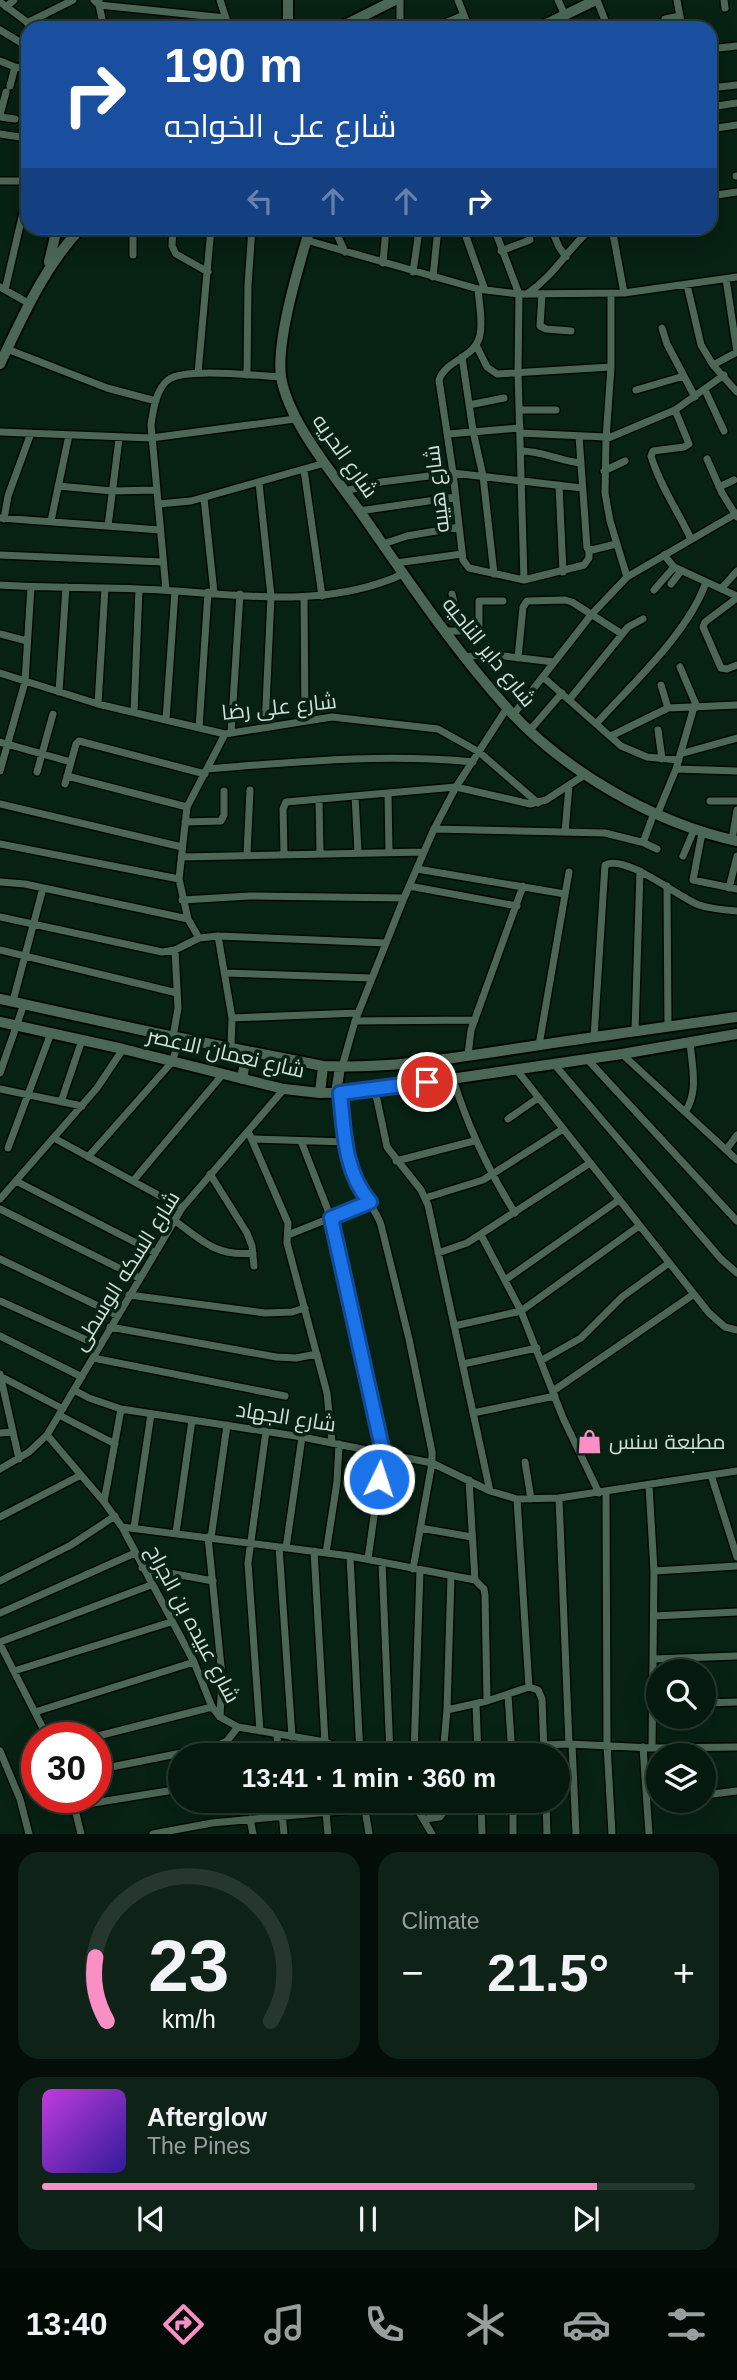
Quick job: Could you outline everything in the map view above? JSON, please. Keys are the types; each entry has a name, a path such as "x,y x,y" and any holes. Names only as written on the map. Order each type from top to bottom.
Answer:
{"main road":[{"path":"288,0 288,21"},
{"path":"353,21 395,0"},
{"path":"553,21 596,0"},
{"path":"48,269 55,235"},
{"path":"0,364 48,269 75,235"},
{"name":"شارع الحريه","path":"308,235 283,332 281,377 295,419 403,574"},
{"name":"شارع داير الناحيه","path":"403,574 465,657 510,711 530,730 586,774 656,814 698,832 734,840"},
{"name":"شارع نعمان الاعصر","path":"0,999 155,1033 323,1066 341,1067 396,1066 737,1017"},
{"path":"721,1019 723,1037"},
{"name":"شارع نعمان الاعصر","path":"0,1022 284,1089 320,1093 375,1090 453,1079 737,1034"},
{"path":"149,1056 155,1033"},
{"path":"242,1079 247,1051"},
{"path":"449,1059 453,1079"},
{"path":"320,1093 323,1066"},
{"path":"338,1093 341,1067"}],"street":[{"path":"3,4 14,0"},
{"path":"31,21 73,0"},
{"path":"220,0 227,21"},
{"path":"400,0 400,21"},
{"path":"458,0 466,21"},
{"path":"558,0 565,15"},
{"path":"596,0 605,21"},
{"path":"677,0 681,21"},
{"path":"100,21 97,2 226,18"},
{"path":"3,4 24,21"},
{"path":"450,21 464,15"},
{"path":"665,19 680,16"},
{"path":"0,30 21,43"},
{"path":"717,48 737,46"},
{"path":"0,61 21,68"},
{"path":"15,67 0,116 15,119"},
{"path":"717,87 737,85"},
{"path":"717,106 737,103"},
{"path":"717,128 737,125"},
{"path":"0,134 20,137"},
{"path":"0,181 21,181"},
{"path":"717,195 737,192"},
{"path":"21,218 3,288 30,304"},
{"path":"133,235 133,255"},
{"path":"173,235 172,246 176,254 208,272"},
{"path":"198,373 211,235"},
{"path":"247,375 252,235"},
{"path":"337,235 345,252"},
{"path":"383,263 385,235"},
{"path":"413,272 419,235"},
{"path":"433,277 437,235"},
{"path":"465,235 482,289 481,325 476,345 491,371 497,374 611,368"},
{"path":"496,235 501,251 523,294 518,373 524,580"},
{"path":"501,251 530,240 529,235"},
{"path":"554,235 566,257"},
{"path":"523,294 548,278 583,235"},
{"path":"613,235 624,293"},
{"path":"306,240 433,277 482,289 523,294 624,293 737,277"},
{"path":"713,365 737,352 733,298 726,279"},
{"path":"687,285 701,345 713,365 737,392"},
{"path":"611,293 611,368 604,471 610,521 627,577"},
{"path":"542,294 540,326 571,331"},
{"path":"662,328 667,344 695,397"},
{"name":"شارع هيبه","path":"476,345 442,371 439,380 465,565 524,580 584,565 589,558 589,550"},
{"path":"7,349 107,388 156,401"},
{"path":"462,357 482,476 494,574"},
{"path":"166,720 170,590 163,562 151,438 156,401 163,385 171,377 198,373 281,377"},
{"path":"448,433 520,430 606,438 675,410 724,375"},
{"path":"636,390 684,376"},
{"path":"705,390 724,431"},
{"path":"469,405 504,398"},
{"path":"519,410 556,410"},
{"path":"675,410 689,444 653,451 651,456 660,483 673,501 691,539"},
{"path":"0,432 119,439 151,438 295,419"},
{"path":"31,433 2,519 160,530"},
{"path":"51,521 69,435"},
{"path":"579,436 586,545 589,550 616,544"},
{"path":"108,526 119,439"},
{"path":"521,451 535,451 558,460 581,463"},
{"path":"341,1067 357,1017 409,886 434,829 456,787 479,752 591,615 627,577 737,514 719,487 707,459"},
{"path":"604,471 625,461"},
{"path":"158,504 204,498 326,463"},
{"path":"304,470 322,596"},
{"path":"345,491 393,480 453,473 582,488"},
{"path":"719,487 734,480"},
{"path":"259,483 271,596 265,727"},
{"path":"559,485 564,572"},
{"path":"58,486 112,491 156,490"},
{"path":"359,511 456,497"},
{"path":"199,728 211,593 204,498"},
{"path":"383,544 407,536 459,527"},
{"path":"396,563 462,554"},
{"path":"0,555 163,562"},
{"path":"664,555 678,569 737,597 703,626 721,668 737,665"},
{"path":"671,584 678,569"},
{"path":"654,590 678,569"},
{"path":"721,589 737,571"},
{"path":"0,585 304,597 364,589 403,574"},
{"path":"596,724 686,622 700,600 706,582"},
{"path":"0,772 4,743 25,682 31,587"},
{"path":"59,692 66,587"},
{"path":"97,704 105,588"},
{"path":"134,712 139,589"},
{"path":"200,938 188,919 182,900 179,880 182,847 187,807 228,733 240,594"},
{"path":"453,594 461,631"},
{"path":"304,597 305,720"},
{"path":"446,631 476,631 481,600 503,601"},
{"path":"518,658 523,607 527,601 565,600 622,634"},
{"path":"569,700 628,627 643,619"},
{"path":"0,635 27,641"},
{"path":"465,657 488,654 554,662"},
{"path":"642,842 676,769 696,707 680,667"},
{"name":"شارع على رضا","path":"0,673 97,704 228,733 332,717 438,729 479,752 538,803"},
{"path":"543,677 596,724 634,753 663,759 680,757 737,738"},
{"path":"662,685 668,708"},
{"path":"530,730 562,693"},
{"path":"611,736 668,708 737,705"},
{"path":"37,772 53,714"},
{"path":"658,730 663,759"},
{"path":"187,807 66,780 76,744 79,741 206,771 364,757 473,762"},
{"path":"4,743 71,762"},
{"path":"676,769 737,771"},
{"path":"284,853 286,803 456,787 523,803 538,803 586,774"},
{"path":"565,832 569,786"},
{"path":"247,854 250,790"},
{"path":"186,821 221,821 224,815 224,791"},
{"path":"388,793 389,852"},
{"path":"355,796 358,852"},
{"path":"319,800 320,852"},
{"path":"710,801 737,801"},
{"path":"0,804 182,847"},
{"path":"734,840 737,810"},
{"path":"434,829 605,833 642,842 657,849"},
{"path":"683,856 698,832"},
{"path":"698,832 693,880 733,889 737,856"},
{"path":"0,844 179,880"},
{"path":"181,857 320,852 425,852"},
{"path":"594,1037 605,865 611,862 640,871 698,905 737,911"},
{"path":"417,869 565,894"},
{"path":"635,1031 640,871"},
{"path":"539,1045 569,872"},
{"path":"0,882 25,884 188,919"},
{"path":"409,886 517,906"},
{"path":"468,1055 475,1020 523,886"},
{"path":"667,886 668,1027"},
{"path":"0,1073 17,1026 26,958 43,888"},
{"path":"182,900 250,896 404,898"},
{"path":"0,917 155,951 175,950 200,938 218,936 386,943"},
{"path":"218,936 232,1018 230,1047"},
{"path":"0,950 177,993"},
{"path":"88,1157 172,1062 177,1037 175,950"},
{"path":"225,973 372,978"},
{"path":"232,1018 475,1020"},
{"path":"8,1149 51,1033"},
{"path":"61,1102 82,1040"},
{"path":"685,1112 693,1096 694,1086 690,1042"},
{"path":"0,1199 82,1106 123,1049"},
{"path":"622,1054 737,1160"},
{"path":"587,1059 737,1221"},
{"path":"554,1064 712,1249 737,1273"},
{"path":"516,1069 716,1321 737,1330"},
{"path":"133,1181 223,1074"},
{"path":"453,1079 474,1141 515,1213"},
{"path":"0,1088 82,1106"},
{"name":"شارع السكه الوسطى","path":"0,1469 19,1459 47,1435 181,1208 284,1089"},
{"path":"375,1090 387,1147 425,1198 490,1491"},
{"path":"338,1093 354,1178 381,1225 430,1441 432,1463 420,1528 416,1569 414,1743"},
{"path":"508,1119 538,1098"},
{"path":"425,1198 492,1176 563,1129"},
{"path":"248,1131 288,1223 288,1247 327,1393 335,1443 337,1482 326,1553"},
{"path":"726,1150 737,1135"},
{"path":"54,1139 181,1208"},
{"path":"253,1139 346,1142"},
{"path":"301,1140 331,1218 383,1452 368,1559"},
{"path":"396,1161 474,1141"},
{"path":"438,1253 453,1249 481,1235 590,1164"},
{"path":"210,1174 247,1233 254,1266"},
{"path":"16,1181 155,1252"},
{"path":"505,1280 619,1200"},
{"path":"288,1235 370,1202"},
{"path":"0,1209 139,1278"},
{"path":"174,1220 218,1251 231,1254 253,1253"},
{"path":"454,1326 521,1311 639,1226"},
{"path":"481,1235 521,1311 574,1442 603,1492 607,1745 612,1834"},
{"path":"0,1259 117,1315"},
{"path":"542,1360 581,1338 622,1297 669,1263"},
{"path":"473,1413 554,1393 694,1294"},
{"path":"130,1295 265,1313 292,1312 305,1308"},
{"path":"0,1301 100,1346"},
{"path":"110,1327 276,1357 296,1358 317,1354"},
{"path":"0,1336 82,1377"},
{"path":"463,1364 537,1348"},
{"path":"93,1358 285,1396"},
{"path":"0,1375 3,1401 19,1459"},
{"path":"0,1375 115,1444"},
{"name":"شارع الجهاد","path":"74,1390 121,1409 302,1437 432,1463 490,1491 517,1499 559,1498 737,1471"},
{"path":"104,1502 121,1409"},
{"path":"134,1528 151,1413"},
{"path":"176,1533 192,1420"},
{"path":"220,1717 222,1676 210,1538 227,1425"},
{"path":"260,1731 248,1583 249,1543 266,1431"},
{"path":"0,1433 13,1432"},
{"name":"شارع عبيده بن الجراح","path":"47,1435 122,1527 194,1662 212,1707 220,1717 238,1727 325,1742"},
{"path":"292,1737 282,1547 302,1437"},
{"path":"525,1462 531,1499"},
{"path":"0,1517 81,1475"},
{"path":"711,1475 737,1556"},
{"path":"470,1480 475,1580"},
{"path":"649,1485 654,1571 653,1658 737,1656"},
{"path":"559,1498 576,1834"},
{"path":"517,1499 529,1687"},
{"path":"0,1581 71,1545 115,1516"},
{"path":"122,1527 350,1556 475,1580 484,1589 485,1595 487,1702"},
{"path":"420,1528 472,1538"},
{"path":"314,1551 325,1742"},
{"path":"0,1613 135,1553"},
{"path":"350,1556 358,1743"},
{"path":"382,1562 390,1743"},
{"path":"654,1571 737,1566"},
{"path":"142,1567 212,1581"},
{"path":"444,1743 451,1576"},
{"path":"40,1722 0,1643 151,1585"},
{"path":"654,1616 737,1612"},
{"path":"14,1671 172,1622"},
{"path":"35,1712 194,1662"},
{"path":"447,1710 487,1702 529,1687 538,1690 542,1699 544,1743"},
{"path":"508,1695 511,1743"},
{"path":"716,1703 737,1702"},
{"path":"476,1704 478,1743"},
{"path":"112,1732 212,1707"},
{"path":"112,1767 218,1746 227,1741 238,1727"},
{"path":"277,1734 277,1743"},
{"path":"571,1744 646,1747"},
{"path":"643,1747 646,1779"},
{"path":"716,1747 737,1747"},
{"path":"0,1751 20,1799 29,1834"},
{"path":"112,1800 168,1791"},
{"path":"716,1794 737,1791"},
{"path":"76,1813 81,1834"},
{"path":"282,1813 284,1834"},
{"path":"153,1834 212,1823 316,1813"},
{"path":"326,1813 328,1834"},
{"path":"366,1813 369,1834"},
{"path":"421,1813 432,1834"},
{"path":"425,1819 443,1813"},
{"path":"481,1813 482,1834"},
{"path":"513,1813 513,1834"},
{"path":"546,1813 547,1834"},
{"path":"648,1813 649,1834"},
{"path":"250,1819 253,1834"},
{"path":"212,1823 214,1834"}],"place":[{"name":"مطبعة سنس","path":"589,1442"}],"route":[{"path":"379,1479 383,1452 331,1218 370,1202 361,1191 350,1165 340,1093 427,1082"}]}
